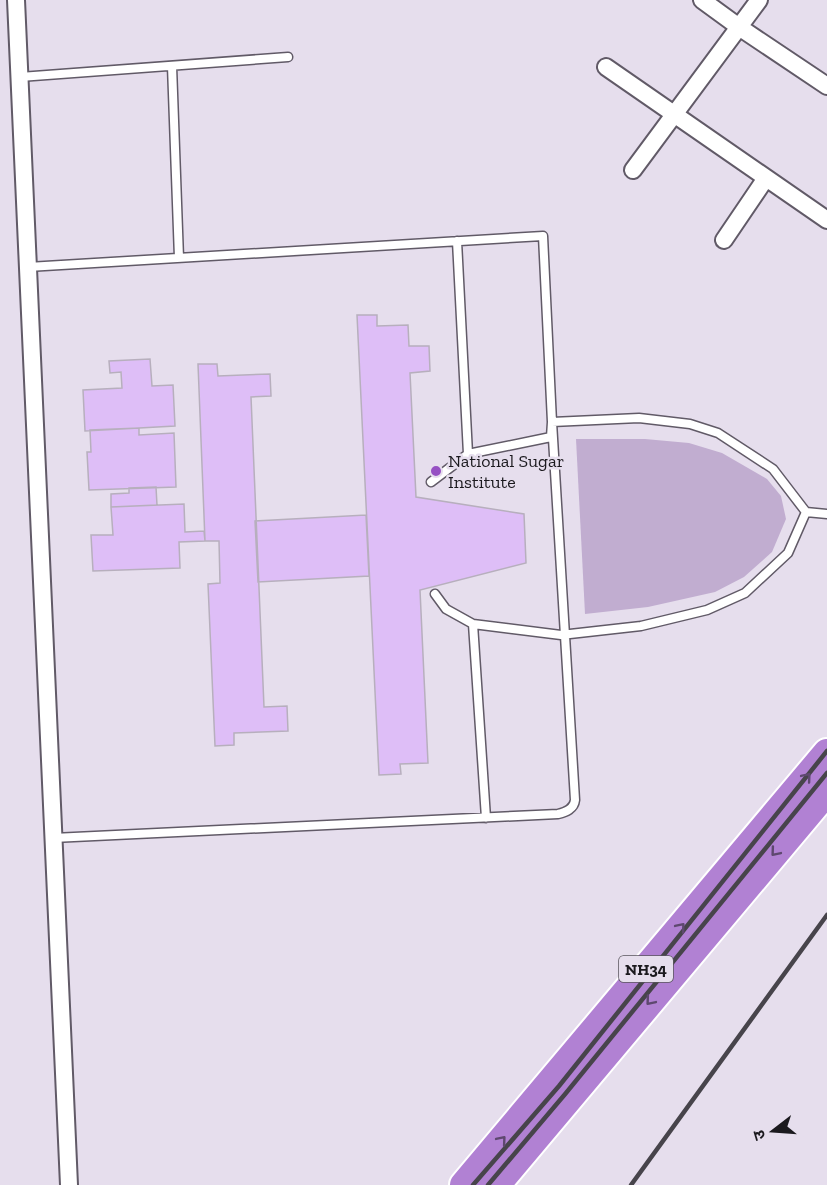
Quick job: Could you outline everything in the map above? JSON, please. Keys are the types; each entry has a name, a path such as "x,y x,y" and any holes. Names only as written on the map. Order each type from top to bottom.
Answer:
{"highway":[{"name":"NH34","path":"464,1185 827,753"},
{"name":"NH34","path":"496,1185 827,791"}],"street":[{"path":"16,0 69,1185"},
{"path":"702,0 827,86"},
{"path":"633,170 759,0"},
{"path":"606,67 827,220"},
{"path":"724,240 766,178"}],"lane":[{"path":"20,77 288,57"},
{"path":"172,66 179,258"},
{"path":"28,267 543,236 575,800 573,806 566,812 558,814 53,838"},
{"path":"457,241 468,454"},
{"path":"552,422 639,418 690,424 718,433 772,469 806,512 827,514"},
{"path":"431,482 468,454 551,437 552,422"},
{"path":"435,594 446,609 473,624 564,635 641,626 707,610 745,593 788,553 806,512"},
{"path":"473,624 486,818"}],"shaded area":[{"path":"576,439 645,439 689,443 722,453 767,479 781,496 786,519 772,552 744,577 715,592 648,607 585,614"}],"building":[{"path":"357,315 377,315 377,326 408,325 409,346 429,346 430,371 410,373 416,497 524,514 526,563 420,590 428,763 400,764 401,774 379,775"},
{"path":"150,359 152,386 173,385 175,426 85,431 83,390 122,388 121,372 110,373 109,361"},
{"path":"198,364 217,364 218,376 270,374 271,396 251,397 264,707 287,706 288,731 234,733 234,745 215,746 208,584 220,583 219,541 205,541"},
{"path":"139,428 139,435 174,433 176,487 89,490 87,452 91,452 90,430"},
{"path":"156,487 157,505 111,507 111,494 129,493 129,488"},
{"path":"184,504 185,532 204,531 205,541 179,542 180,568 93,571 91,535 113,535 111,507"},
{"path":"366,515 369,576 258,582 255,521"}],"railway":[{"path":"473,1185 559,1086 827,751"},
{"path":"488,1185 827,773"},
{"path":"631,1185 827,915"}],"place":[{"name":"National Sugar Institute","path":"436,471"}]}
